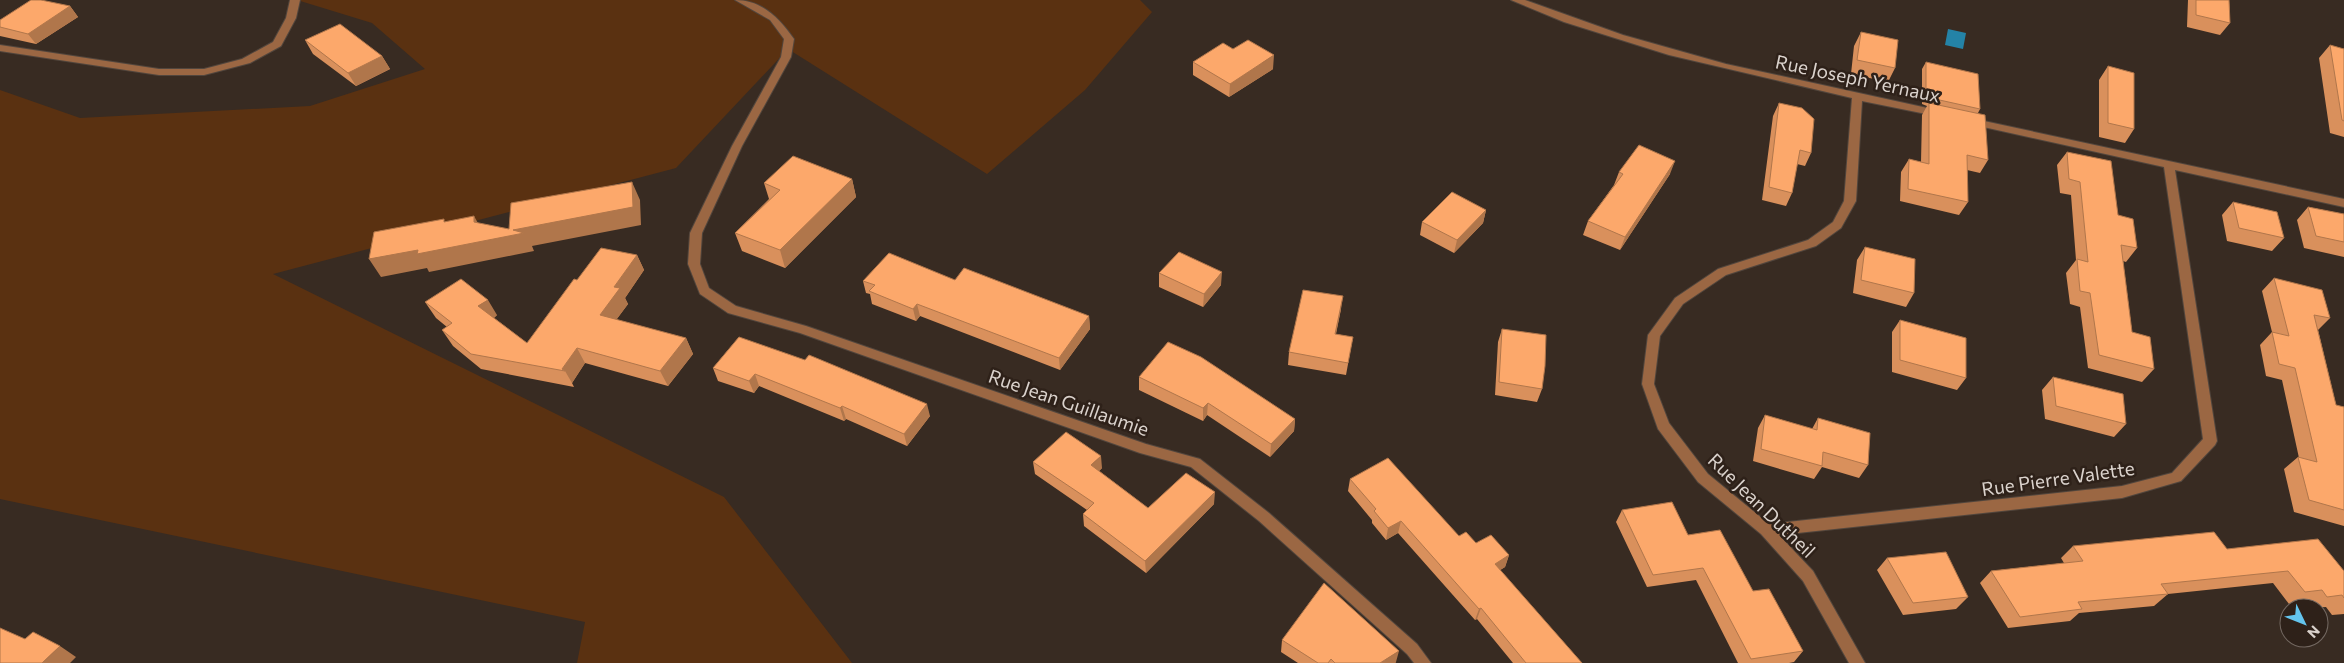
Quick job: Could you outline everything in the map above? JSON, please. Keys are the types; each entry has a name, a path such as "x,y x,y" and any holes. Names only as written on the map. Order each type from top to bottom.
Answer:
{"street":[{"path":"0,48 159,72 204,72 246,61 277,44 291,18 295,0"},
{"name":"Rue Jean Guillaumie","path":"740,0 773,18 790,39 786,57 736,146 696,233 694,264 704,291 732,310 802,329 1145,448 1195,463 1264,517 1412,649 1423,663"},
{"name":"Rue Joseph Yernaux","path":"1516,0 1568,22 1682,58 2344,203"},
{"name":"Rue Jean Dutheil","path":"1857,96 1850,201 1838,225 1812,243 1722,272 1679,302 1654,335 1648,384 1663,425 1703,478 1766,530 1808,576 1857,663"},
{"name":"Rue Pierre Valette","path":"1766,530 2122,492 2176,477 2210,441 2169,164"}],"shaded area":[{"path":"297,0 1140,0 1152,12 1085,90 987,174 788,49 676,168 273,274 724,497 852,663 577,663 585,622 0,499 0,90 80,118 310,106 425,69 372,23"}],"water":[{"path":"1948,29 1966,33 1963,49 1945,45"}],"building":[{"path":"31,0 41,0 70,6 28,34 0,27 0,20"},
{"path":"2196,0 2229,0 2230,23 2196,15"},
{"path":"340,24 382,56 348,73 305,40"},
{"path":"1861,32 1898,40 1895,68 1857,60"},
{"path":"1248,40 1274,55 1230,84 1193,62 1223,43 1233,49"},
{"path":"2330,45 2344,49 2344,121 2342,120"},
{"path":"1926,62 1978,74 1980,109 1926,97"},
{"path":"2108,66 2134,73 2134,129 2108,123"},
{"path":"1779,103 1802,108 1814,119 1811,153 1800,150 1792,193 1769,187"},
{"path":"1929,103 1985,115 1988,160 1967,155 1968,202 1908,189 1909,159 1929,164"},
{"path":"1639,145 1675,161 1625,237 1588,221 1623,174 1619,172"},
{"path":"2067,152 2111,161 2118,215 2133,219 2137,248 2121,245 2132,332 2150,337 2154,369 2099,355 2090,293 2080,291 2077,259 2088,262 2080,182 2069,179"},
{"path":"793,156 852,179 780,250 735,233 780,190 764,183"},
{"path":"632,182 633,207 513,230 524,233 417,254 418,250 369,259 374,232 444,219 444,222 474,216 474,222 509,229 511,203"},
{"path":"1452,192 1486,210 1457,240 1422,222"},
{"path":"2233,202 2277,212 2284,238 2239,228"},
{"path":"2308,207 2344,214 2344,242 2316,236"},
{"path":"1865,247 1915,259 1914,293 1861,280"},
{"path":"601,248 637,255 614,287 620,288 600,315 686,338 660,371 577,348 562,369 565,371 471,354 442,330 452,323 425,302 461,279 488,300 478,306 527,343 574,279 577,280"},
{"path":"1179,252 1222,272 1204,294 1159,273"},
{"path":"889,253 955,280 964,268 1089,316 1059,358 917,304 913,309 869,291 875,285 863,281"},
{"path":"2274,278 2322,290 2330,318 2314,315 2336,405 2344,407 2344,510 2309,500 2298,457 2317,462 2295,368 2279,364 2272,332 2289,336"},
{"path":"1303,290 1343,296 1335,334 1353,337 1348,363 1289,352"},
{"path":"1900,320 1966,338 1966,378 1900,360"},
{"path":"1502,329 1546,335 1542,389 1499,382"},
{"path":"739,337 805,360 809,355 927,404 904,434 842,406 840,408 755,374 749,381 713,368"},
{"path":"1168,342 1201,357 1295,419 1271,444 1208,403 1203,408 1139,377"},
{"path":"2053,377 2123,394 2126,424 2056,406"},
{"path":"1765,415 1817,430 1818,418 1870,433 1868,465 1823,452 1822,466 1761,449"},
{"path":"1066,432 1101,456 1091,465 1148,508 1186,473 1215,492 1145,561 1083,514 1094,503 1033,462"},
{"path":"1388,458 1459,536 1466,532 1476,543 1491,535 1509,555 1495,564 1582,663 1526,663 1481,608 1479,609 1401,521 1388,528 1374,511 1376,509 1350,479"},
{"path":"1672,502 1688,535 1720,530 1753,591 1769,589 1803,651 1751,659 1703,568 1653,575 1622,510"},
{"path":"2214,532 2227,549 2318,539 2344,571 2344,598 2342,595 2327,597 2322,590 2305,592 2288,571 2161,584 2168,594 2078,602 2082,609 2020,617 1991,571 2083,561 2073,546"},
{"path":"1946,552 1968,597 1913,603 1887,558"},
{"path":"1324,583 1399,651 1380,663 1335,663 1331,659 1328,663 1318,663 1282,640"},
{"path":"0,628 25,639 33,632 60,646 42,663 0,663"}]}
